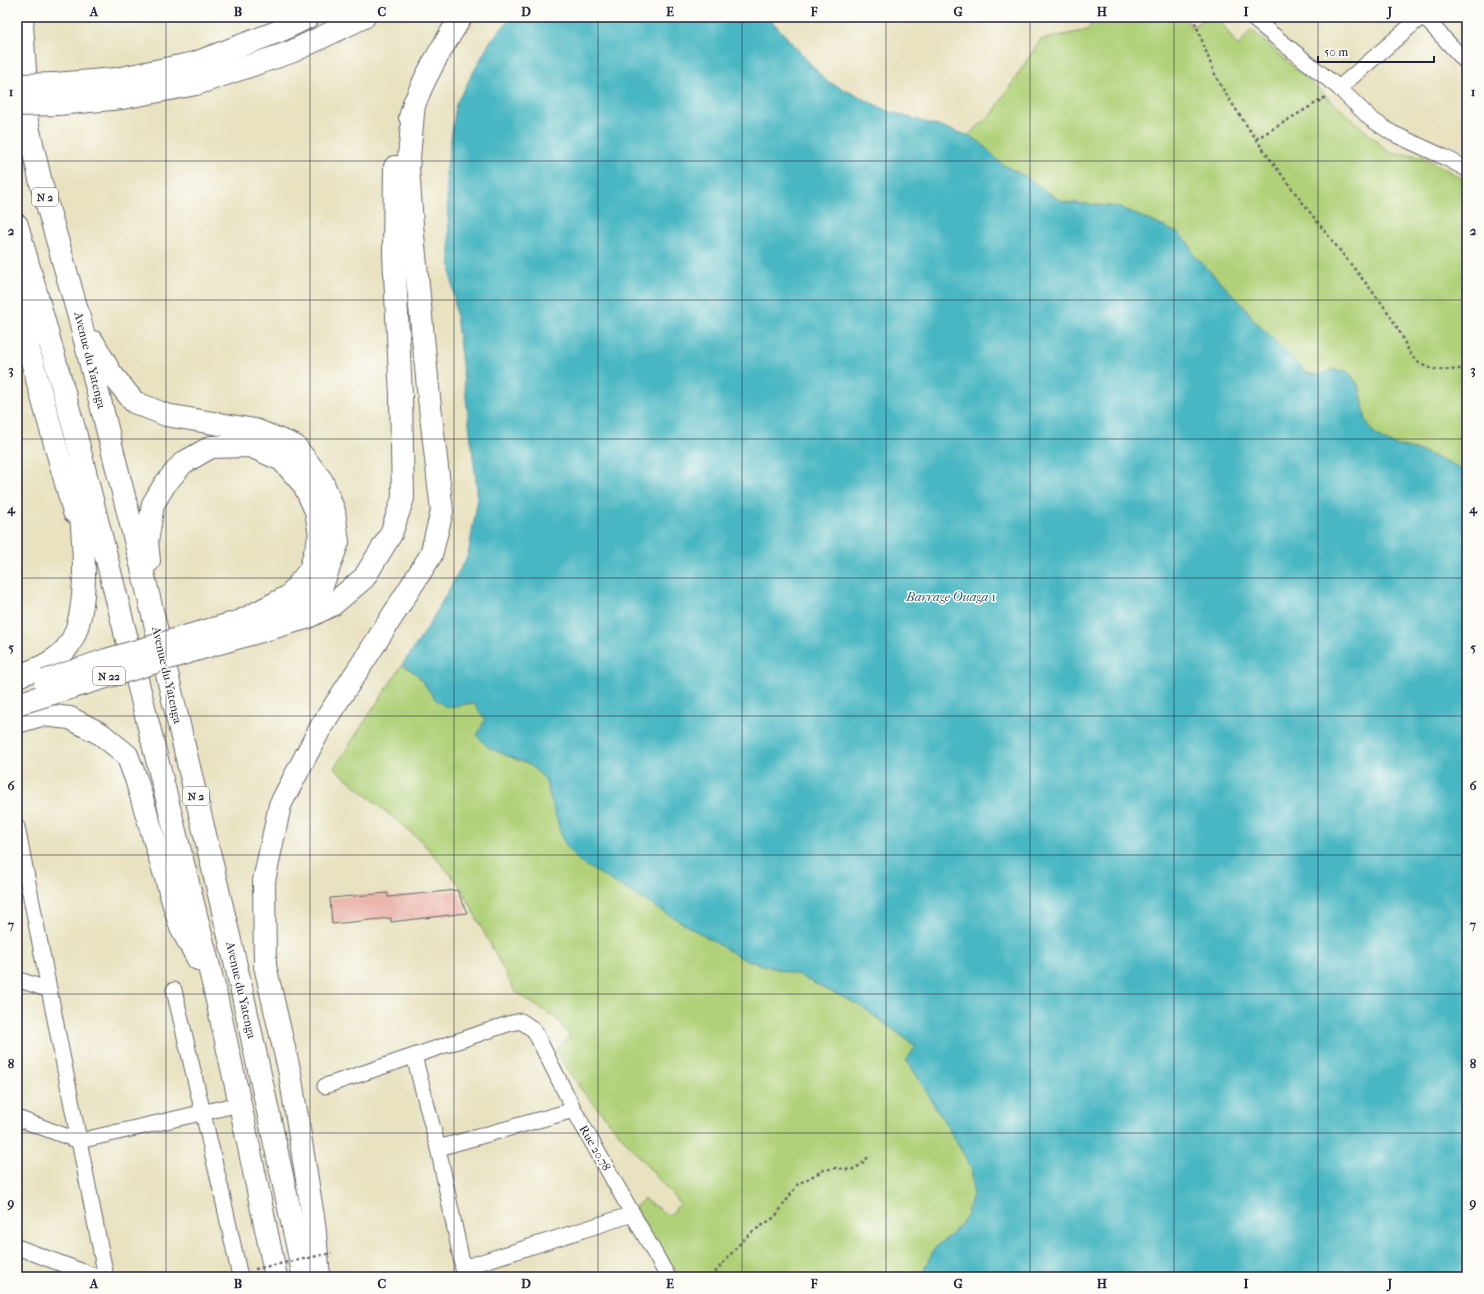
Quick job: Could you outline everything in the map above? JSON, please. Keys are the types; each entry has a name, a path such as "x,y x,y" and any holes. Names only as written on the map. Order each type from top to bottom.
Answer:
{"main road":[{"path":"23,17 22,24 29,130"},
{"path":"17,105 116,79 195,63 282,30 308,17"},
{"path":"17,86 56,94 122,98 196,84 291,52 364,17"},
{"path":"200,641 257,633 306,618 332,605 364,578 391,534 403,498 401,396 394,254 395,167 414,103 435,59 461,17"},
{"name":"Avenue du Yatenga","path":"17,76 41,183 79,317 155,624 241,987 304,1277"},
{"path":"319,1277 314,1223 290,1074 265,966 264,881 280,805 322,725 431,555 442,511 411,218 408,168 414,103"},
{"name":"N 2","path":"17,225 74,428 214,987 276,1277"},
{"path":"17,295 34,326 74,428 84,548 83,596 77,629 65,650 42,667 17,676"},
{"path":"17,309 84,548"},
{"path":"79,317 110,372 134,402 166,416 255,430 295,446 322,481 334,511 338,542 322,586 298,609 257,633"},
{"path":"155,624 147,542 153,504 165,484 183,463 211,447 250,446 282,460 304,485 316,511 320,535 310,570 288,596 200,641"},
{"name":"N 22","path":"17,690 106,660 200,641"},
{"name":"N 22","path":"17,704 200,641"},
{"path":"17,722 42,715 70,718 101,734 127,755 136,779 181,928 214,987"}],"street":[{"path":"1251,17 1339,88 1371,119 1392,133 1444,157 1467,170"},
{"path":"1339,88 1423,17 1467,63"},
{"path":"17,827 18,842 106,1277"},
{"path":"17,979 49,990"},
{"path":"174,990 240,1277"},
{"name":"Rue 20.78","path":"414,1056 521,1021 534,1030 574,1110 668,1277"},
{"path":"325,1086 414,1056 438,1148 464,1273 633,1214"},
{"path":"17,1118 79,1141 240,1104"},
{"path":"438,1148 574,1110"},
{"path":"17,1247 97,1277"}],"path":[{"path":"1192,17 1200,32 1216,77 1256,139 1389,313 1410,354 1418,362 1428,367 1441,370 1467,368"},
{"path":"1256,139 1339,88"},
{"path":"711,1277 743,1240 752,1232 775,1217 798,1184 824,1170 836,1168 851,1170 861,1165 869,1156"},
{"path":"255,1269 332,1253"}],"green space":[{"path":"1097,17 1124,17 1129,20 1131,17 1184,17 1191,27 1208,17 1218,17 1238,47 1251,29 1389,152 1422,156 1467,181 1467,472 1428,454 1400,447 1379,437 1367,422 1359,387 1354,378 1347,371 1331,370 1318,375 1307,373 1254,320 1235,297 1193,254 1189,244 1171,230 1119,207 1063,202 1042,189 1027,177 1003,165 981,143 968,135 993,113 1040,40 1087,30"},
{"path":"402,665 417,674 436,700 446,706 474,703 485,720 477,736 489,748 530,765 545,779 563,840 688,925 743,959 797,975 859,1005 917,1047 906,1061 914,1071 972,1170 973,1195 966,1216 955,1231 935,1248 926,1265 923,1277 673,1277 635,1207 644,1199 669,1216 680,1204 580,1088 555,1050 570,1037 557,1019 515,992 459,884 421,841 334,768"}],"water":[{"name":"Barrage Ouaga 1","path":"512,17 771,17 773,22 825,80 888,111 968,135 981,143 1003,165 1027,177 1042,189 1063,202 1119,207 1180,234 1189,243 1193,254 1235,297 1254,320 1307,373 1318,375 1331,370 1347,371 1354,378 1359,387 1367,422 1379,437 1400,447 1428,454 1467,472 1467,1277 923,1277 926,1265 935,1248 955,1231 966,1216 973,1195 972,1171 962,1151 914,1071 906,1061 916,1046 859,1005 797,975 743,959 580,862 571,853 563,840 545,779 530,765 489,748 477,736 485,720 474,703 446,707 436,700 417,674 402,665 425,632 468,555 478,498 451,273 446,174 456,104 491,40"}],"building":[{"path":"457,890 467,913 391,922 391,918 332,924 330,898 388,893 388,897"}]}
